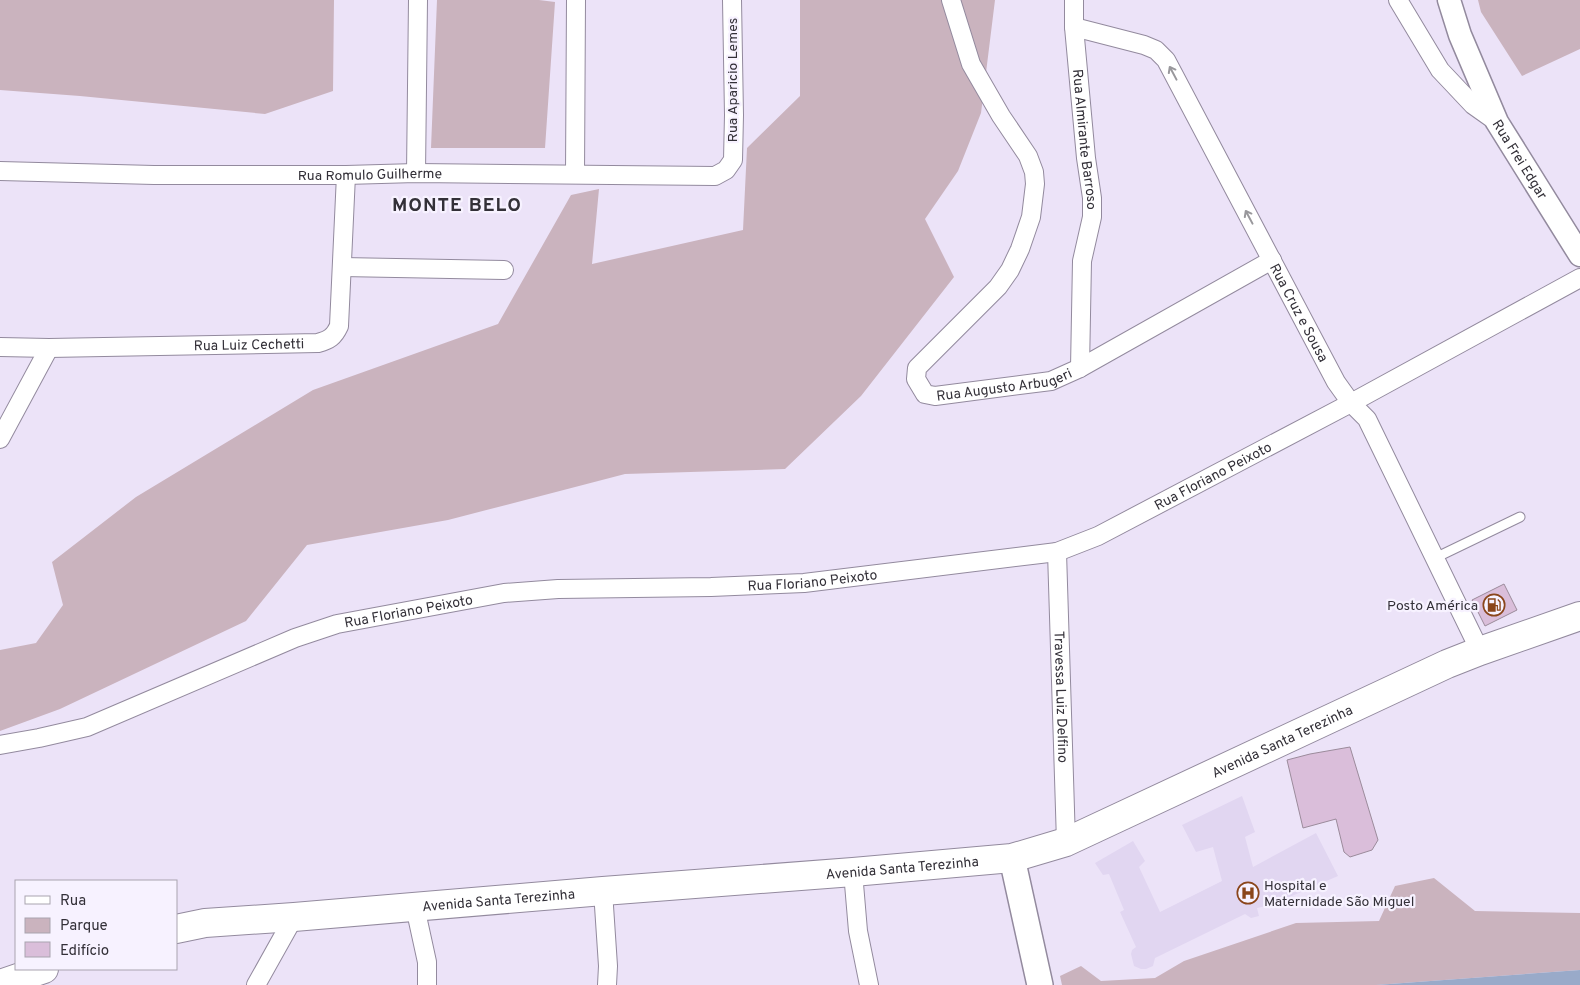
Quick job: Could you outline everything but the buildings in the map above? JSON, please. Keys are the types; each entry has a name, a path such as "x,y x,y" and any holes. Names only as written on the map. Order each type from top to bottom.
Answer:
{"main road":[{"name":"Avenida Santa Terezinha","path":"178,929 205,923 1012,858 1066,842 1446,664 1580,616"},
{"path":"1012,858 1040,985"},
{"path":"0,984 41,970"}],"street":[{"path":"416,173 418,0"},
{"path":"575,174 576,0"},
{"name":"Rua Aparicio Lemes","path":"732,0 734,115 732,160"},
{"name":"Rua Augusto Arbugeri","path":"951,0 971,64 1028,156 1034,172 1035,184 1031,217 1010,270 998,287 917,368 916,379 925,394 935,396 1051,381 1080,368 1272,260"},
{"name":"Rua Almirante Barroso","path":"1074,0 1074,27 1086,158 1092,198 1092,218 1082,261 1080,368"},
{"name":"Rua Frei Edgar","path":"1398,0 1440,70 1473,105 1497,122 1580,254"},
{"path":"1449,0 1460,35 1497,122"},
{"name":"Rua Cruz e Sousa","path":"1074,27 1144,45 1156,50 1166,60 1336,382 1351,403 1367,419 1480,651"},
{"name":"Rua Romulo Guilherme","path":"0,171 154,175 346,176 416,173 715,176 726,170 732,160"},
{"name":"Rua Luiz Cechetti","path":"0,347 49,348 318,342 328,340 335,335 339,326 346,176"},
{"path":"342,267 504,270"},
{"name":"Rua Floriano Peixoto","path":"0,745 86,727 295,638 337,624 504,593 558,588 711,587 804,583 1057,552 1098,536 1351,403 1580,278"},
{"path":"0,439 49,348"},
{"name":"Travessa Luiz Delfino","path":"1057,552 1066,842"},
{"path":"853,872 858,931 869,985"},
{"path":"603,891 608,966 607,985"},
{"path":"415,907 427,962 427,985"},
{"path":"256,985 294,917"}],"lane":[{"path":"1435,558 1520,517"}],"shaded area":[{"name":"Hospital e Maternidade São Miguel","path":"1242,796 1255,832 1245,837 1253,867 1316,833 1338,876 1271,905 1257,908 1259,916 1251,918 1245,914 1155,958 1153,966 1141,969 1134,966 1131,954 1132,950 1136,947 1120,912 1124,910 1109,874 1103,875 1095,863 1133,841 1145,861 1139,867 1160,912 1222,881 1213,847 1196,852 1182,825"}],"green space":[{"path":"0,0 334,0 333,91 265,114 0,90"},
{"path":"437,0 539,0 555,2 545,148 431,148"},
{"path":"800,0 995,0 981,113 958,171 925,219 954,277 861,396 785,469 625,474 448,520 307,545 246,621 60,709 0,731 0,650 36,643 63,605 52,562 136,497 313,390 498,324 571,195 599,189 592,264 743,230 747,148 800,96"},
{"path":"1478,0 1580,0 1580,49 1522,76 1481,12"},
{"path":"1434,878 1475,911 1580,913 1580,970 1376,985 1062,985 1060,976 1081,966 1101,981 1155,978 1184,961 1296,923 1379,921 1395,886"}],"water":[{"path":"1580,970 1580,985 1376,985"}],"place":[{"name":"Posto América","path":"1494,605"},
{"name":"Hospital e Maternidade São Miguel","path":"1248,893"}],"district":[{"name":"MONTE BELO","path":"457,204"}]}
